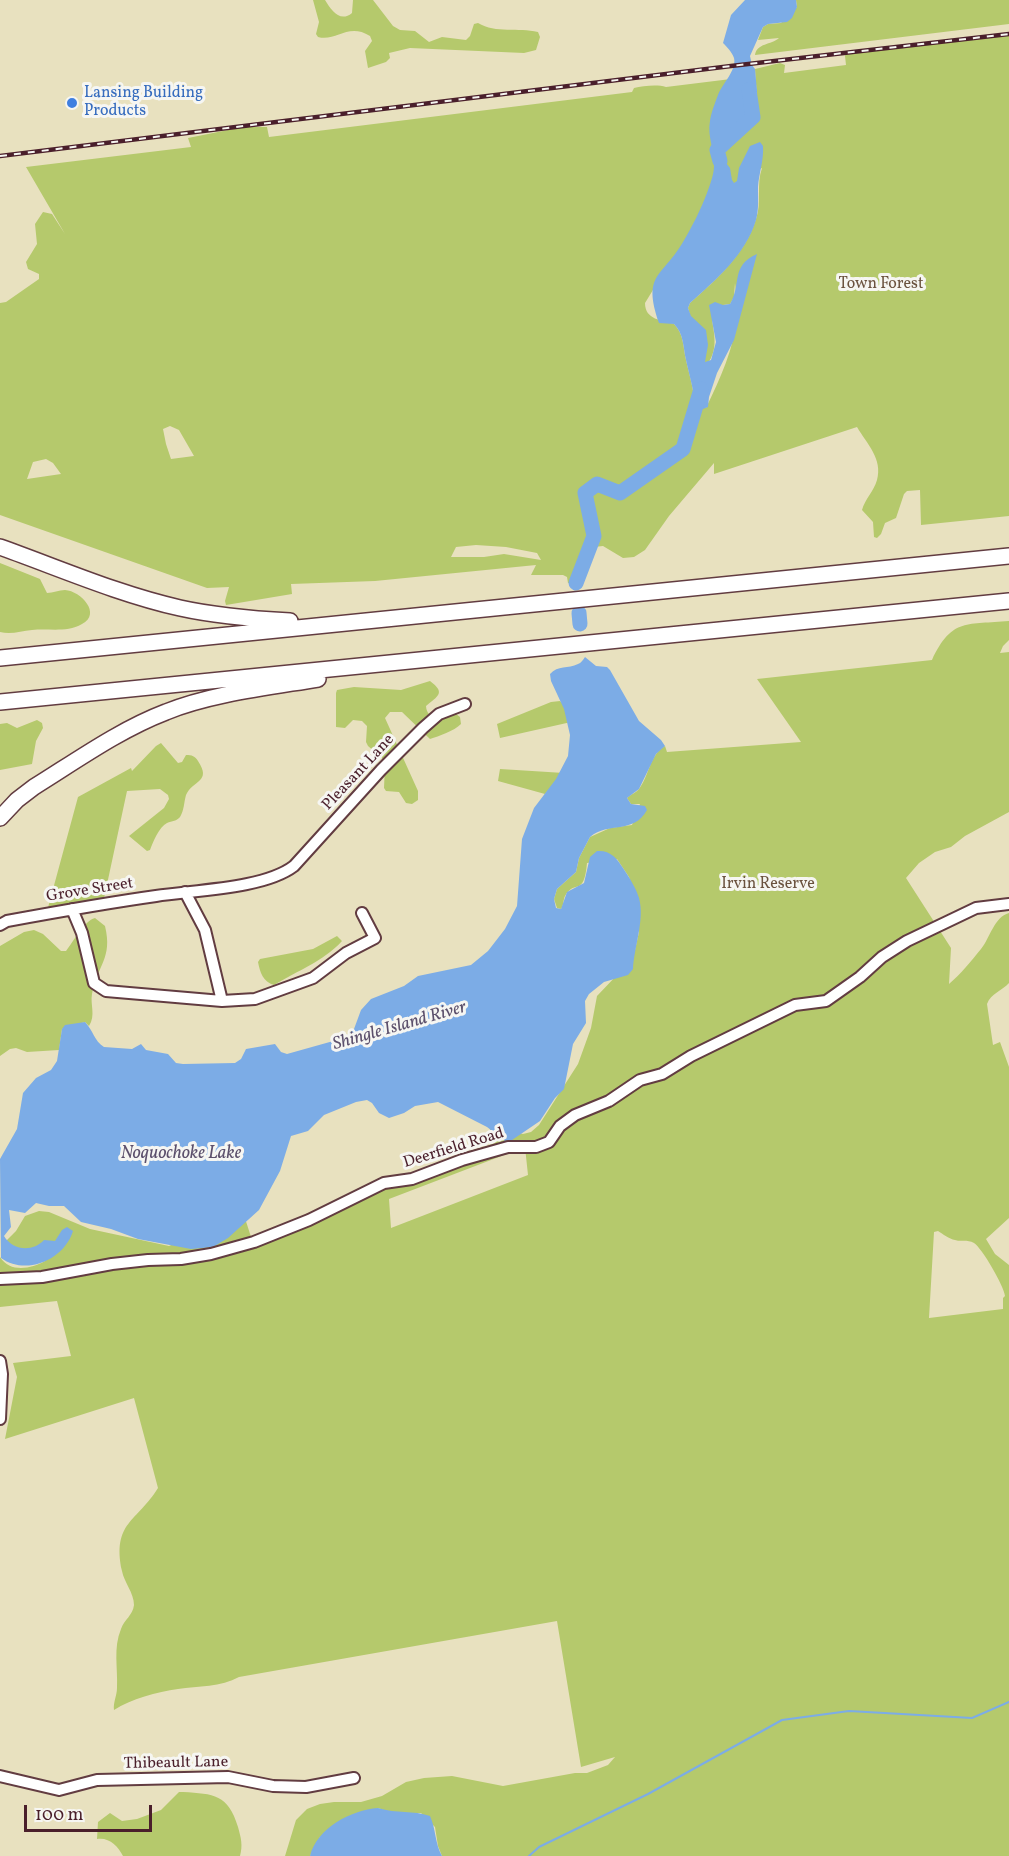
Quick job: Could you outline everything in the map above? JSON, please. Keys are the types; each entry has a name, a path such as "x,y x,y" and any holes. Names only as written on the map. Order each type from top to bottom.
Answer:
{"highway":[{"path":"0,547 126,592 179,608 231,617 335,624"},
{"path":"0,658 1009,556"},
{"path":"0,702 1009,601"},
{"path":"0,818 17,800 34,787 136,725 169,711 211,699 327,678 402,661"}],"street":[{"name":"Pleasant Lane","path":"283,874 294,866 381,770 423,728 439,714 465,705"},
{"name":"Grove Street","path":"0,924 72,909 243,884 283,874"},
{"path":"185,892 205,930 222,1001"},
{"name":"Deerfield Road","path":"0,1279 34,1278 112,1264 182,1259 211,1254 254,1242 302,1223 384,1183 412,1179 462,1160 508,1147 536,1147 549,1142 560,1126 575,1115 609,1101 640,1080 662,1074 691,1056 795,1005 826,1001 882,957 907,941 976,908 1009,904"},
{"path":"72,909 82,933 94,983 106,991 222,1001 255,999 313,978 346,953 375,938 362,913"},
{"path":"0,1361 2,1374 0,1419"},
{"name":"Thibeault Lane","path":"0,1776 59,1790 97,1780 228,1777 273,1786 306,1787 354,1778"}],"green space":[{"path":"313,0 325,0 336,14 344,17 352,13 353,0 373,0 393,26 400,30 415,31 429,42 442,37 466,40 474,24 478,23 492,28 538,32 540,37 536,50 524,53 410,48 389,53 390,58 386,62 368,68 365,51 372,41 370,36 362,32 349,31 331,37 318,37 316,34 319,22"},
{"path":"796,0 1009,0 1009,24 755,55 758,48 779,38 758,40 763,27 768,24 781,23 797,7"},
{"name":"Town Forest","path":"1009,34 1009,516 921,525 920,490 907,491 896,518 885,523 881,534 877,538 874,537 873,522 862,510 876,484 878,465 873,452 857,427 714,474 714,463 669,516 645,550 634,557 623,558 603,546 594,547 574,584 568,583 567,577 563,575 531,575 536,565 375,581 291,584 292,594 226,605 229,587 207,588 0,515 0,303 6,302 39,279 39,274 28,269 26,262 37,244 35,224 43,212 52,214 65,234 26,167 191,147 188,138 243,127 267,127 269,137 632,92 634,88 646,86 666,87 739,78 717,147 733,220 664,272 645,303 651,316 674,324 680,332 695,408 706,408 733,340 737,312 735,283 734,297 730,304 723,305 712,320 714,350 705,367 688,308 690,303 720,275 737,255 751,232 758,213 759,180 762,168 732,185 721,152 725,140 740,129 757,99 755,69 780,63 785,65 784,73 846,65 846,53","holes":["170,426 179,430 194,456 171,459 163,429","46,459 53,463 61,474 27,479 33,462","476,545 506,547 537,553 541,560 504,554 484,557 451,557 456,547"]},
{"path":"0,563 40,579 47,593 65,590 77,594 90,609 88,620 76,627 64,629 0,632"},
{"name":"Irvin Reserve","path":"1009,621 1009,640 1000,653 1009,652 1009,812 965,836 951,847 935,852 919,863 906,878 951,948 949,984 981,949 1000,919 1009,913 1009,983 991,997 987,1004 993,1045 1000,1042 1009,1067 1009,1218 986,1239 995,1254 1009,1265 1009,1856 442,1856 435,1827 421,1813 392,1813 378,1808 320,1837 310,1856 285,1856 296,1820 307,1809 320,1804 361,1802 382,1796 406,1782 424,1778 452,1776 503,1786 575,1773 587,1773 608,1765 615,1757 581,1767 557,1621 239,1677 217,1684 170,1690 136,1699 114,1710 117,1688 117,1643 122,1626 134,1605 122,1571 120,1542 128,1524 158,1488 134,1398 5,1439 17,1377 13,1363 71,1356 57,1301 0,1307 0,1257 9,1266 21,1268 45,1261 5,1242 16,1231 25,1216 39,1211 49,1212 90,1229 169,1246 243,1212 251,1237 495,1143 489,1126 523,1134 531,1132 539,1125 578,1064 591,1028 597,996 618,974 635,950 639,932 637,902 629,877 617,859 587,863 584,881 568,891 561,909 557,908 554,899 557,889 576,872 579,858 590,837 610,828 632,825 640,804 631,804 627,798 639,789 656,754 665,746 667,752 801,742 757,679 932,660 939,646 954,630 972,624","holes":["525,1147 528,1175 391,1228 389,1199","938,1231 951,1239 971,1242 978,1246 1004,1291 1003,1309 929,1318 934,1232"]},
{"path":"430,681 438,689 439,694 426,706 427,711 433,716 456,714 460,717 461,724 430,739 402,712 390,712 385,718 418,791 418,800 412,804 406,803 399,792 386,791 384,788 385,765 382,758 366,742 367,726 362,721 353,720 345,728 336,727 336,693 337,690 354,687 401,690"},
{"path":"560,701 580,720 500,738 497,724 551,702"},
{"path":"37,720 42,723 43,728 36,741 32,764 0,770 0,724 7,723 17,728"},
{"path":"161,743 178,763 182,762 186,755 190,755 196,758 202,768 202,777 186,795 180,817 161,828 150,850 147,851 129,836 164,808 169,799 168,795 160,789 127,791 103,903 46,915 78,797 131,768 132,771"},
{"path":"500,769 564,773 545,794 498,781"},
{"path":"95,918 105,926 107,946 94,984 92,1018 89,1026 85,1022 62,1029 59,1050 27,1052 16,1048 0,1056 0,946 24,932 34,930 43,934 61,951 66,951 83,927"},
{"path":"337,936 342,941 335,948 274,985 267,982 263,976 258,962 260,959 313,949"},
{"path":"179,1792 218,1798 230,1808 238,1827 241,1842 240,1856 123,1856 113,1843 105,1839 97,1839 98,1822 110,1813 122,1821 137,1819 161,1810"}],"water":[{"path":"745,0 796,0 797,7 792,18 787,22 768,24 763,27 750,56 755,69 757,91 755,106 740,129 725,140 721,152 722,158 730,168 734,183 737,181 739,168 750,146 760,142 763,146 758,187 758,212 751,232 729,266 690,303 688,308 691,316 706,330 708,345 705,362 711,360 716,342 709,305 715,302 723,305 730,304 743,264 757,254 734,340 717,373 708,407 698,411 695,408 681,336 674,324 659,323 654,307 654,285 657,277 686,236 711,183 714,166 709,127 718,95 734,63 732,54 723,43 731,15"},
{"name":"Noquochoke Lake","path":"585,657 596,666 607,667 610,670 639,721 665,746 656,754 639,789 627,798 631,804 645,806 647,810 641,818 635,823 597,832 590,837 579,858 576,872 557,889 554,899 556,908 561,909 567,892 584,883 590,857 597,851 606,852 618,861 636,890 641,915 633,969 628,975 604,982 589,994 585,1001 586,1023 573,1044 564,1089 540,1121 512,1140 505,1141 487,1127 438,1102 415,1106 389,1118 379,1113 367,1100 356,1102 324,1115 308,1131 291,1136 280,1171 259,1210 228,1238 213,1247 191,1249 138,1239 111,1229 81,1222 64,1206 36,1203 25,1213 9,1210 11,1227 4,1236 8,1241 18,1247 34,1247 44,1240 55,1241 62,1230 67,1227 73,1231 68,1241 53,1257 32,1265 11,1263 1,1258 0,1159 17,1129 23,1093 36,1078 51,1070 57,1061 62,1029 65,1025 85,1022 104,1047 132,1049 141,1044 146,1050 168,1054 176,1063 183,1064 235,1063 241,1059 246,1049 275,1044 281,1052 287,1054 344,1038 354,1029 361,1010 371,999 404,986 418,976 471,965 488,951 505,929 517,906 522,839 534,808 556,779 568,756 570,735 564,709 550,674 556,669 579,664"},
{"path":"378,1808 430,1816 442,1856 310,1856 320,1837 336,1822 357,1812"}],"waterway":[{"name":"Shingle Island River","path":"720,161 717,150 753,117 749,90"},
{"name":"Shingle Island River","path":"576,583 594,536 585,493 597,484 620,493 683,449 701,389"},
{"name":"Shingle Island River","path":"579,613 580,624"},
{"path":"529,1856 539,1847 648,1794 782,1720 849,1711 972,1718 1009,1702"}],"railway":[{"path":"0,156 1009,34"}],"place":[{"name":"Lansing Building Products","path":"72,103"}]}
